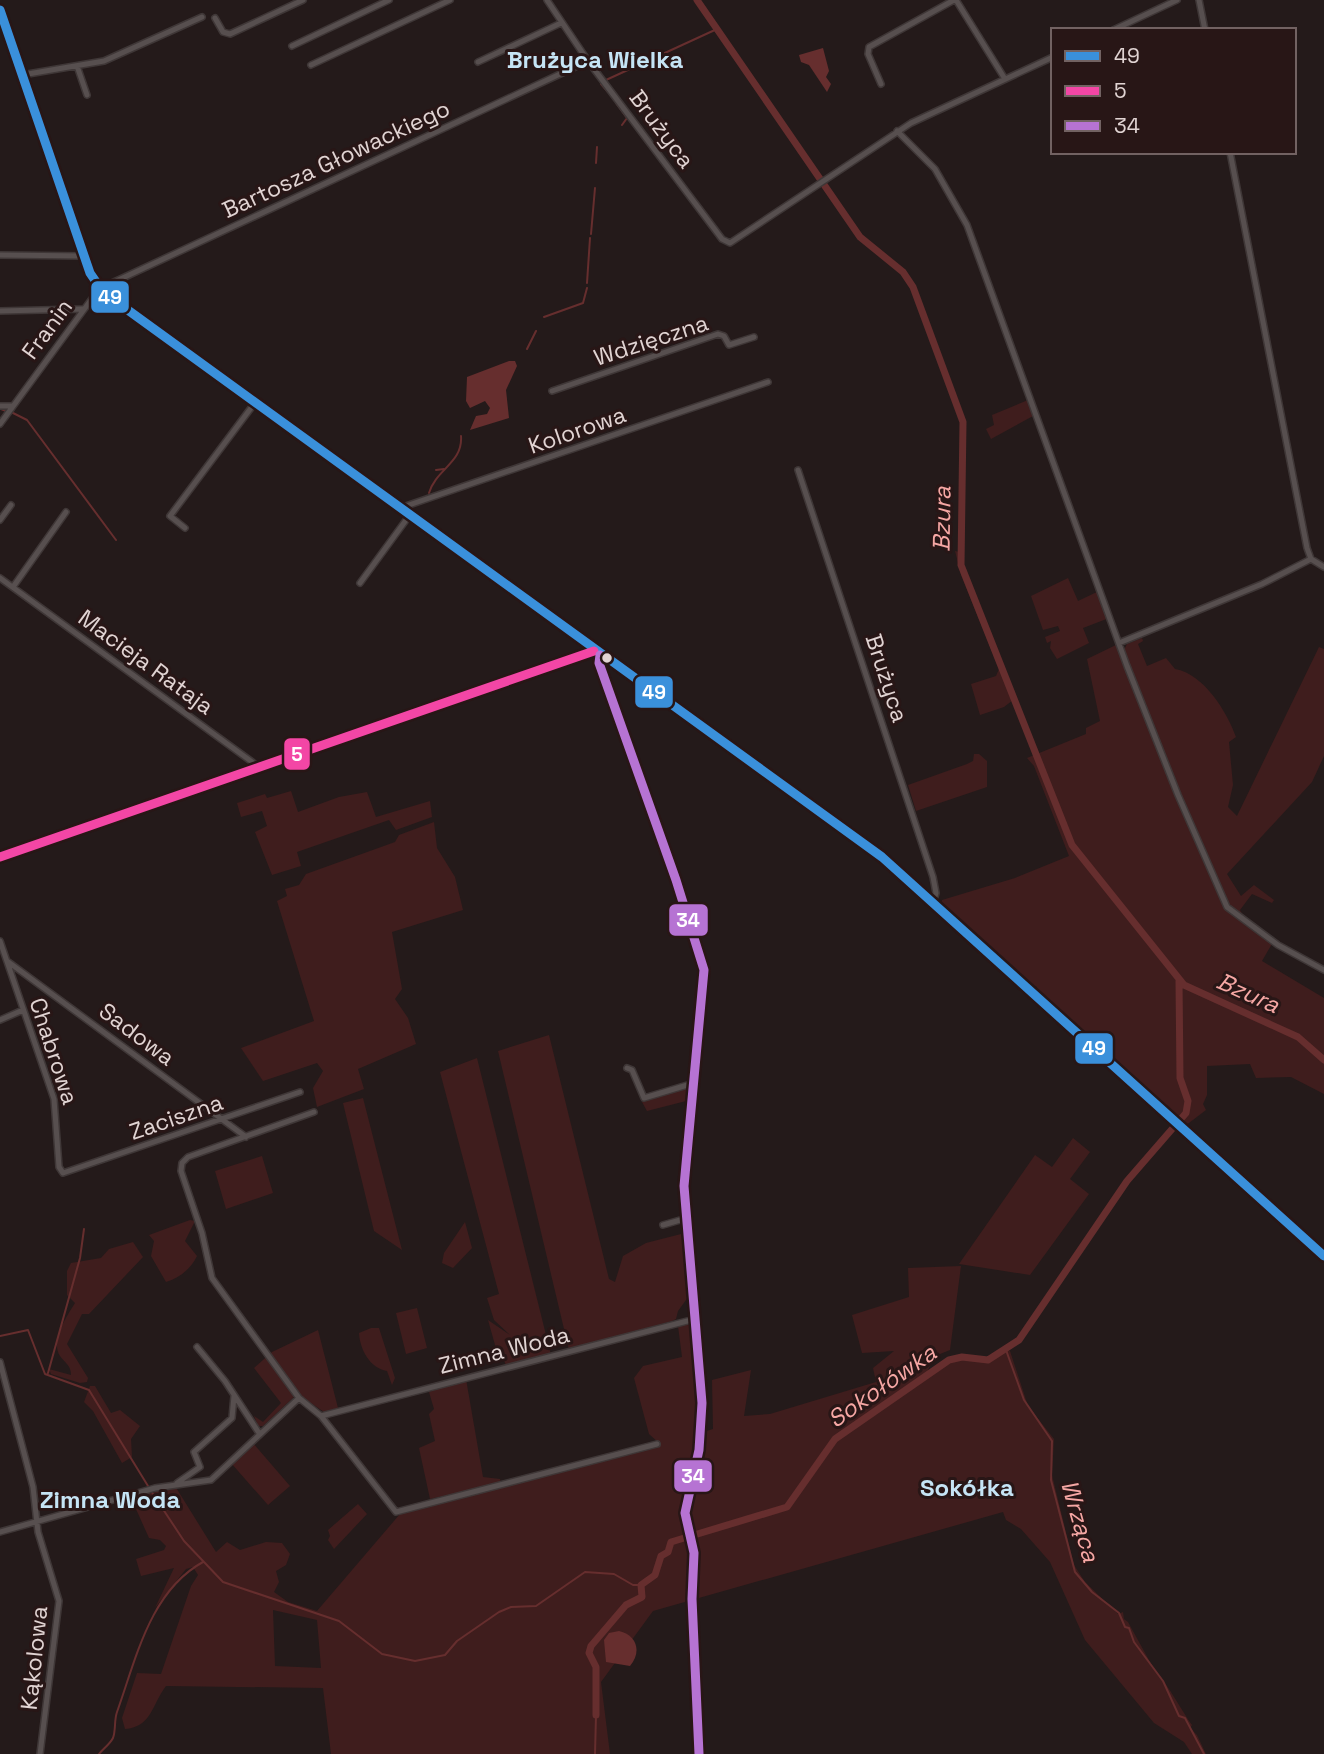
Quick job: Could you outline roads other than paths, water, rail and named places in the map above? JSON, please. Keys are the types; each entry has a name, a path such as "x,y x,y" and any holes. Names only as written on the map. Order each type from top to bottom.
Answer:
{"main road":[{"path":"0,10 84,256 99,289 398,509 882,858 934,901 1324,1256"}],"street":[{"path":"215,18 223,32 230,34 303,0"},
{"path":"292,46 389,0"},
{"path":"311,65 450,0"},
{"name":"Brużyca","path":"547,0 588,61 728,243 737,241 897,131"},
{"path":"881,84 868,54 869,47 955,0 1005,79"},
{"path":"1117,28 1177,0"},
{"path":"1199,0 1205,28"},
{"path":"22,75 112,58 202,17"},
{"path":"478,62 561,23"},
{"path":"1051,58 897,131 935,169 967,225 1119,643 1178,795 1227,906 1273,942 1324,970"},
{"name":"Bartosza Głowackiego","path":"99,289 588,61"},
{"path":"77,66 87,95"},
{"path":"1230,154 1311,559 1324,567"},
{"path":"0,255 84,256"},
{"name":"Franin","path":"0,424 99,289"},
{"path":"0,311 83,309"},
{"name":"Wdzięczna","path":"552,391 718,334 729,345 754,337"},
{"name":"Kolorowa","path":"398,509 768,382"},
{"path":"185,528 170,516 254,404"},
{"path":"0,406 12,406"},
{"name":"Brużyca","path":"798,470 933,877 934,901"},
{"path":"0,520 11,505"},
{"path":"13,587 66,512"},
{"path":"360,583 408,516"},
{"path":"1119,643 1262,584 1311,559"},
{"name":"Macieja Rataja","path":"0,578 258,766"},
{"path":"0,857 258,766 597,653 676,880 704,970 684,1177 702,1403 699,1450 685,1513 690,1536 699,1754"},
{"name":"Chabrowa","path":"0,941 54,1099 59,1167 63,1173"},
{"name":"Sadowa","path":"7,961 246,1137"},
{"path":"0,1020 23,1010"},
{"path":"627,1068 632,1070 644,1098 694,1083"},
{"name":"Zaciszna","path":"63,1173 299,1092"},
{"path":"314,1112 184,1159 182,1177 199,1224 212,1278 299,1398 321,1416 396,1512 657,1444"},
{"path":"663,1225 687,1218"},
{"name":"Zimna Woda","path":"321,1416 695,1319"},
{"path":"197,1347 259,1433"},
{"name":"Kąkolowa","path":"0,1362 33,1487 37,1522 59,1609 40,1754"},
{"path":"208,1480 194,1452 232,1418 234,1396"},
{"path":"0,1532 155,1488 208,1480 299,1398"},
{"path":"174,1485 200,1465"}],"waterway":[{"name":"Bzura","path":"697,0 860,237 903,272 913,287 963,422 961,565 1072,845 1184,985 1298,1037 1324,1060"},
{"path":"606,80 717,29"},
{"path":"601,84 608,92"},
{"path":"616,103 627,118 622,125"},
{"path":"596,163 597,147"},
{"path":"591,234 595,188"},
{"path":"587,283 590,238"},
{"path":"544,317 583,303 587,288"},
{"path":"527,349 536,331"},
{"path":"1,409 6,411"},
{"path":"11,412 27,420 116,540"},
{"path":"429,493 437,478 458,453 461,436"},
{"path":"436,470 444,469"},
{"name":"Sokołówka","path":"596,1715 596,1667 589,1653 591,1646 626,1605 642,1597 641,1585 655,1575 661,1556 668,1552 671,1542 787,1507 835,1439 949,1360 962,1357 988,1360 1019,1340 1127,1181 1186,1113 1188,1101 1180,1078 1179,981"},
{"path":"48,1373 80,1258 84,1229"},
{"name":"Zimna Woda","path":"0,1336 28,1330 45,1374 89,1390 148,1486"},
{"name":"Wrząca","path":"1006,1350 1024,1400 1052,1441 1051,1480 1075,1572 1092,1592 1119,1613 1134,1642 1163,1681 1179,1716 1185,1718 1204,1754"},
{"name":"Zimna Woda","path":"151,1491 184,1541 223,1582 339,1621 382,1654 415,1661 445,1655 457,1641 499,1612 511,1607 536,1606 585,1572 614,1574 633,1585 641,1585"},
{"path":"99,1754 113,1738 116,1715 147,1628 170,1590 203,1562"},
{"name":"Sokołówka","path":"595,1754 596,1715"}],"district":[{"name":"Brużyca Wielka","path":"595,60"},
{"name":"Sokółka","path":"967,1488"},
{"name":"Zimna Woda","path":"110,1500"}]}
